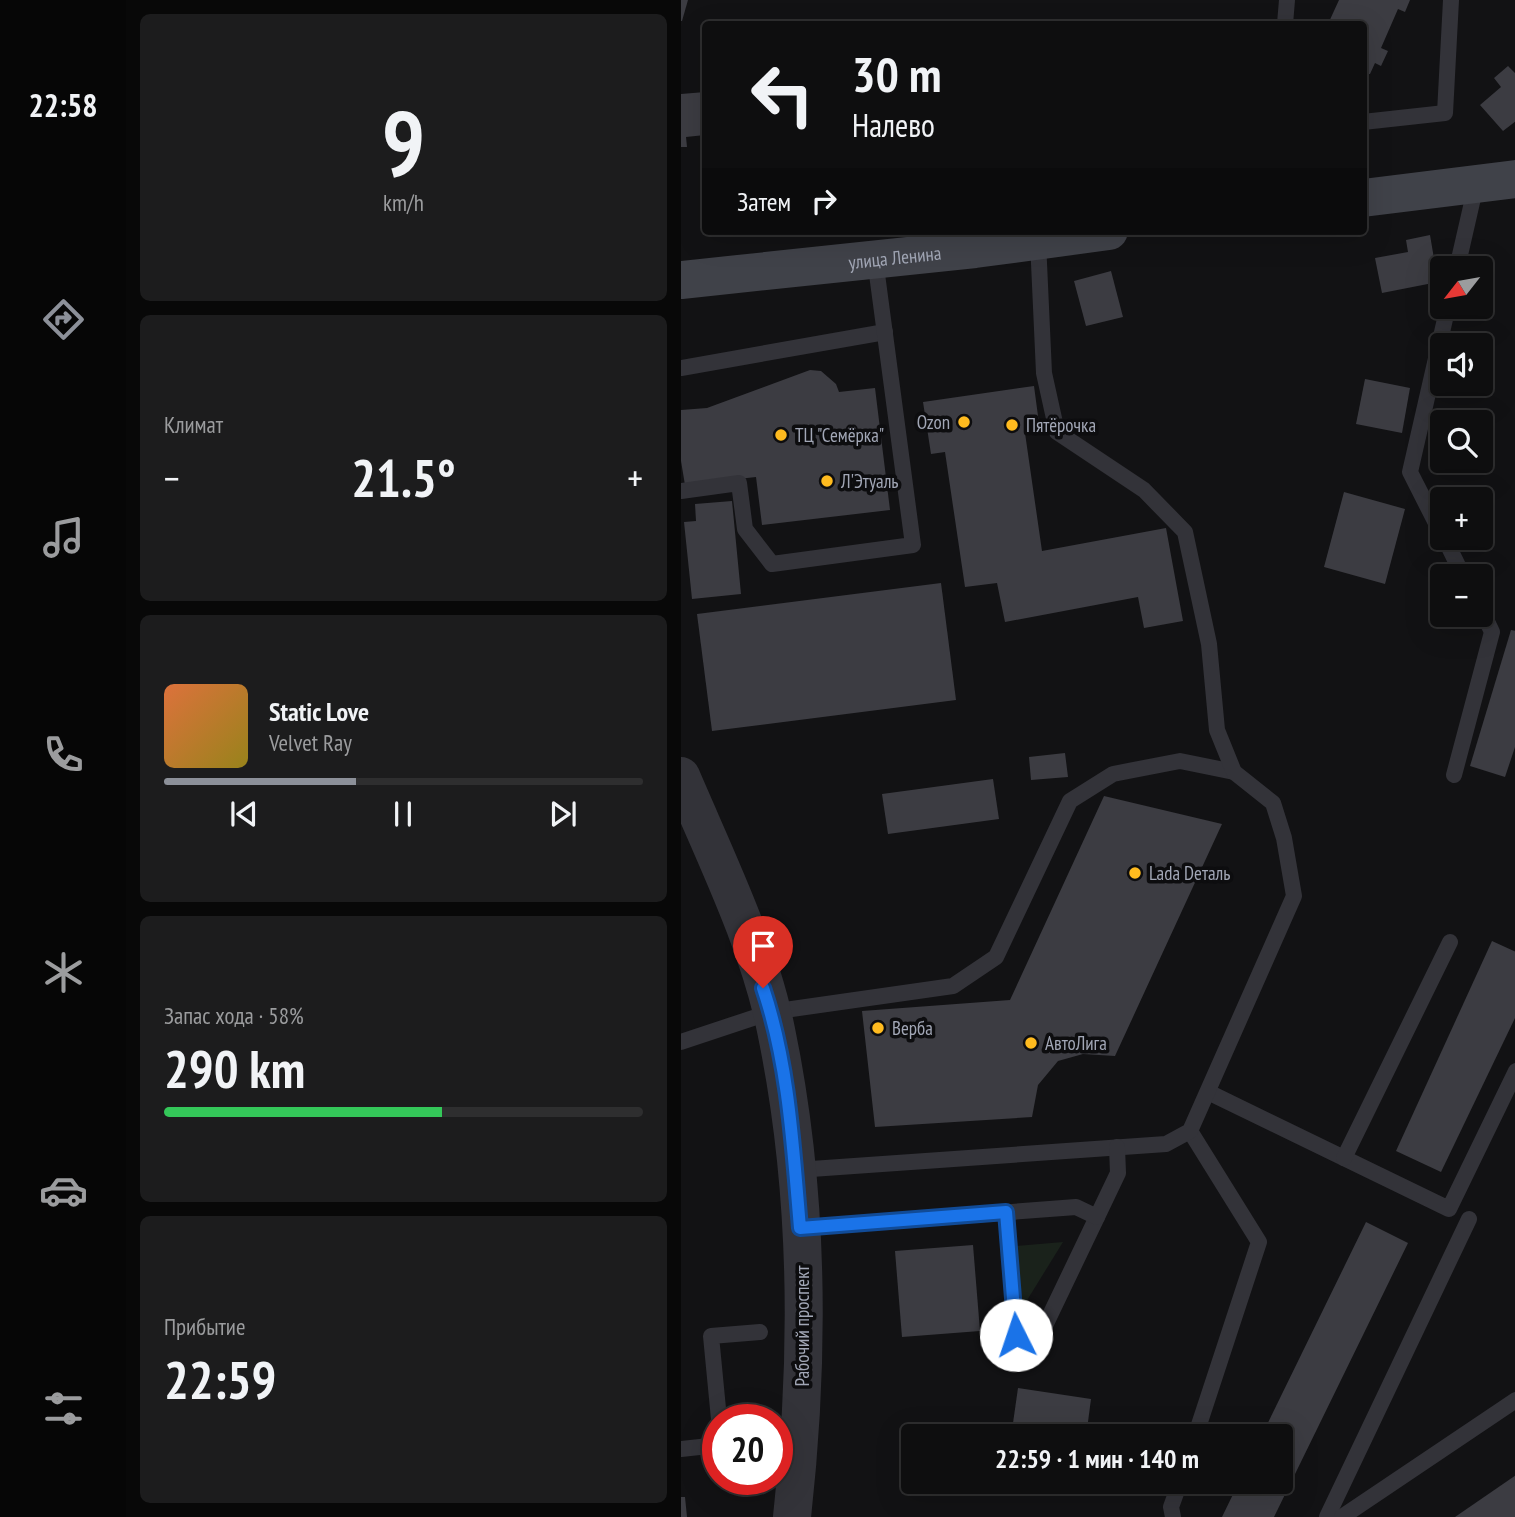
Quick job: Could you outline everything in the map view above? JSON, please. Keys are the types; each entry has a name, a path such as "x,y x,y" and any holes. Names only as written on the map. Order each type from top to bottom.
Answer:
{"main road":[{"path":"1367,198 1515,179"},
{"name":"улица Ленина","path":"681,280 1077,235"}],"street":[{"name":"Рабочий проспект","path":"681,776 739,915 771,1012 790,1118 805,1327 793,1414"},
{"name":"Рабочий проспект","path":"791,1495 792,1517"}],"lane":[{"path":"1285,21 1287,0"},
{"path":"1367,122 1445,113 1451,0"},
{"path":"1460,256 1476,185"},
{"path":"1038,240 1044,373 1057,432 1144,490 1185,531 1209,644 1217,730 1234,772"},
{"path":"681,491 739,483 745,530 772,564 913,545 875,259"},
{"path":"1430,511 1410,472 1445,319"},
{"path":"681,368 885,332"},
{"path":"1455,775 1492,632 1490,627"},
{"path":"681,1042 771,1012 953,986 996,957 1070,802 1113,774 1180,761 1234,772 1273,803 1284,838 1294,896 1190,1131 1166,1144 795,1171"},
{"path":"1344,1158 1450,942"},
{"path":"1208,1092 1449,1209 1515,1071"},
{"path":"1190,1131 1259,1242 1199,1424"},
{"path":"1006,1212 1016,1335 1023,1342 1031,1341 1041,1334 1118,1174 1117,1147"},
{"path":"800,1228 1076,1207 1097,1217"},
{"path":"1327,1517 1469,1219"},
{"path":"718,1404 711,1336 760,1332"},
{"path":"1342,1517 1515,1400"},
{"path":"681,1449 702,1447"},
{"path":"1173,1517 1171,1507 1176,1494"}],"shaded area":[{"path":"1063,1242 1021,1310 1016,1246"}],"building":[{"path":"681,0 688,0 682,21 681,21"},
{"path":"1339,0 1410,0 1405,12 1398,9 1381,48 1388,51 1381,66 1375,63 1370,74 1367,74 1367,21 1329,21"},
{"path":"1508,66 1516,74 1516,121 1503,131 1480,105 1501,87 1494,78"},
{"path":"702,92 702,135 686,137 687,147 681,147 681,94"},
{"path":"1430,235 1434,256 1430,256 1430,284 1382,293 1375,258 1408,252 1406,240"},
{"path":"1111,271 1123,317 1086,326 1074,281"},
{"name":"ТЦ \"Семёрка\"","path":"810,370 821,371 836,384 839,392 875,388 890,510 762,525 756,477 685,485 681,461 681,410 707,408"},
{"path":"1365,379 1410,388 1402,433 1356,424"},
{"path":"1034,386 1040,431 1025,433 1042,551 1166,528 1183,621 1144,628 1138,597 1005,622 997,583 965,587 945,452 931,454 923,402"},
{"path":"1344,492 1405,509 1385,584 1324,567"},
{"path":"732,501 741,594 692,599 684,522 696,521 695,504"},
{"path":"941,583 956,700 712,731 697,614"},
{"path":"1511,630 1516,631 1516,744 1505,777 1470,766"},
{"path":"1065,753 1068,777 1031,780 1029,757"},
{"path":"993,779 999,819 888,834 882,794"},
{"path":"1104,796 1222,824 1115,1056 1083,1054 1058,1061 1038,1085 1032,1117 875,1127 862,1011 1010,1000"},
{"path":"1492,941 1516,952 1516,1016 1441,1172 1396,1151"},
{"path":"1366,1222 1408,1243 1293,1478 1293,1424 1267,1424"},
{"path":"973,1245 980,1331 902,1337 895,1251"},
{"path":"1018,1388 1091,1399 1088,1424 1013,1424"},
{"path":"1516,1475 1516,1517 1455,1517"},
{"path":"1233,1494 1285,1494 1274,1517 1222,1517"},
{"path":"681,1497 685,1497 687,1517 681,1517"}],"place":[{"name":"Ozon","path":"964,422"},
{"name":"Пятёрочка","path":"1012,425"},
{"name":"ТЦ \"Семёрка\"","path":"781,435"},
{"name":"Л'Этуаль","path":"827,481"},
{"name":"Lada Dеталь","path":"1135,873"},
{"name":"Верба","path":"878,1028"},
{"name":"АвтоЛига","path":"1031,1043"}],"route":[{"path":"763,988 776,1030 790,1118 800,1228 1006,1212 1016,1335"}]}
